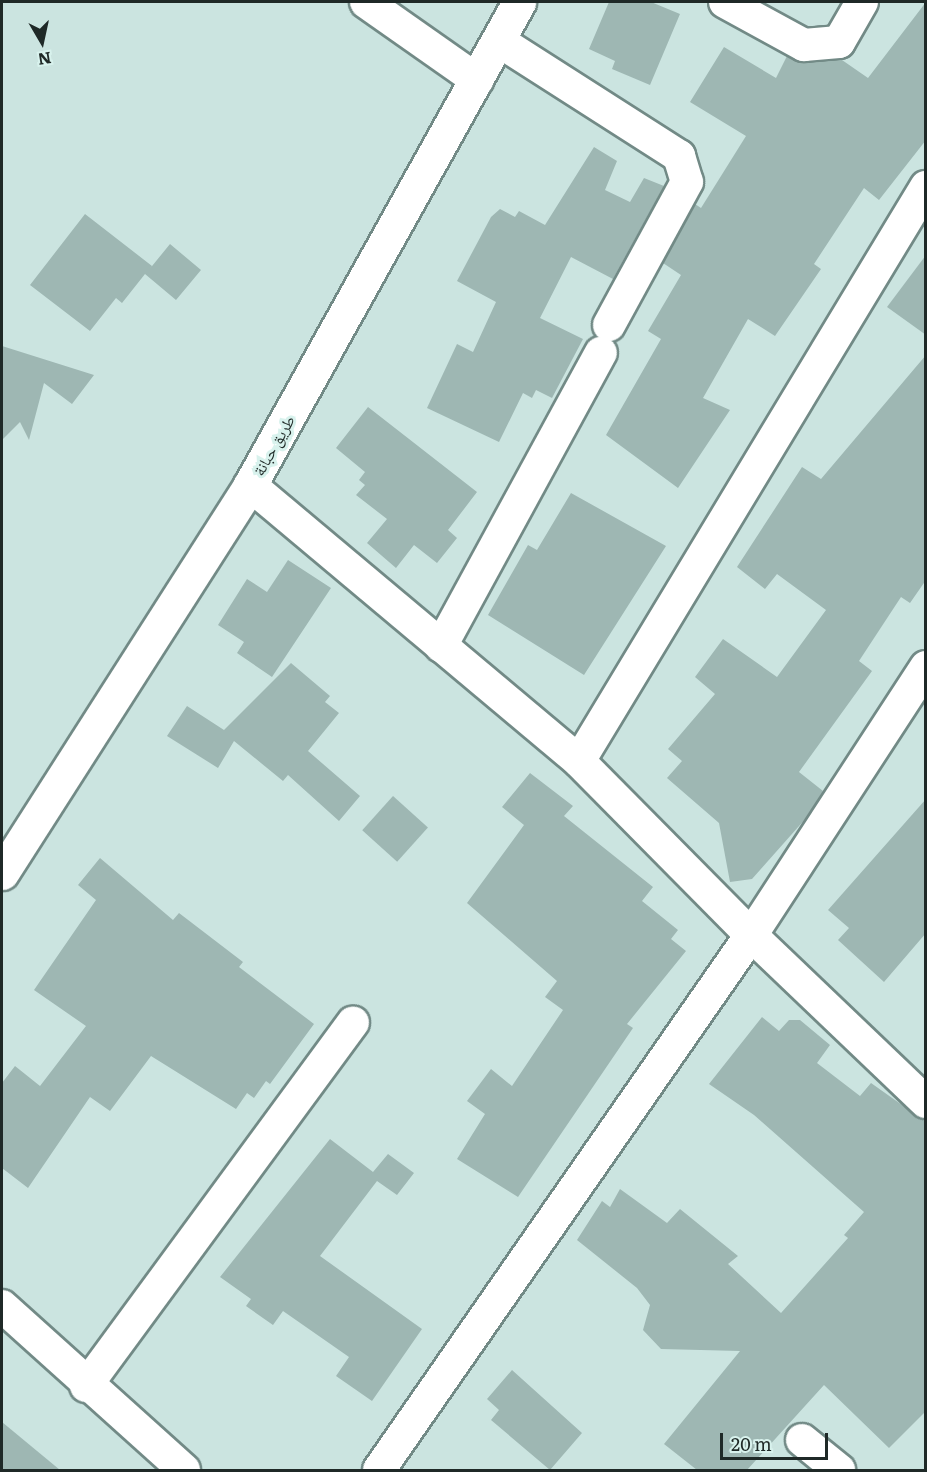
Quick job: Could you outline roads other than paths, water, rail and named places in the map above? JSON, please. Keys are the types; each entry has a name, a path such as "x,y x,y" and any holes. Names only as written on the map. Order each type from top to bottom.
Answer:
{"street":[{"path":"366,2 477,80"},
{"name":"طريق حبانة","path":"2,873 250,485 519,2"},
{"path":"725,2 804,45 839,42 862,2"},
{"path":"441,646 687,182 679,156 499,40"},
{"path":"579,761 926,187"},
{"path":"250,485 579,761 751,935 926,1102"},
{"path":"379,1470 751,935 923,676"},
{"path":"86,1386 353,1022"},
{"path":"2,1306 86,1386 184,1470"},
{"path":"802,1440 839,1470"}]}
